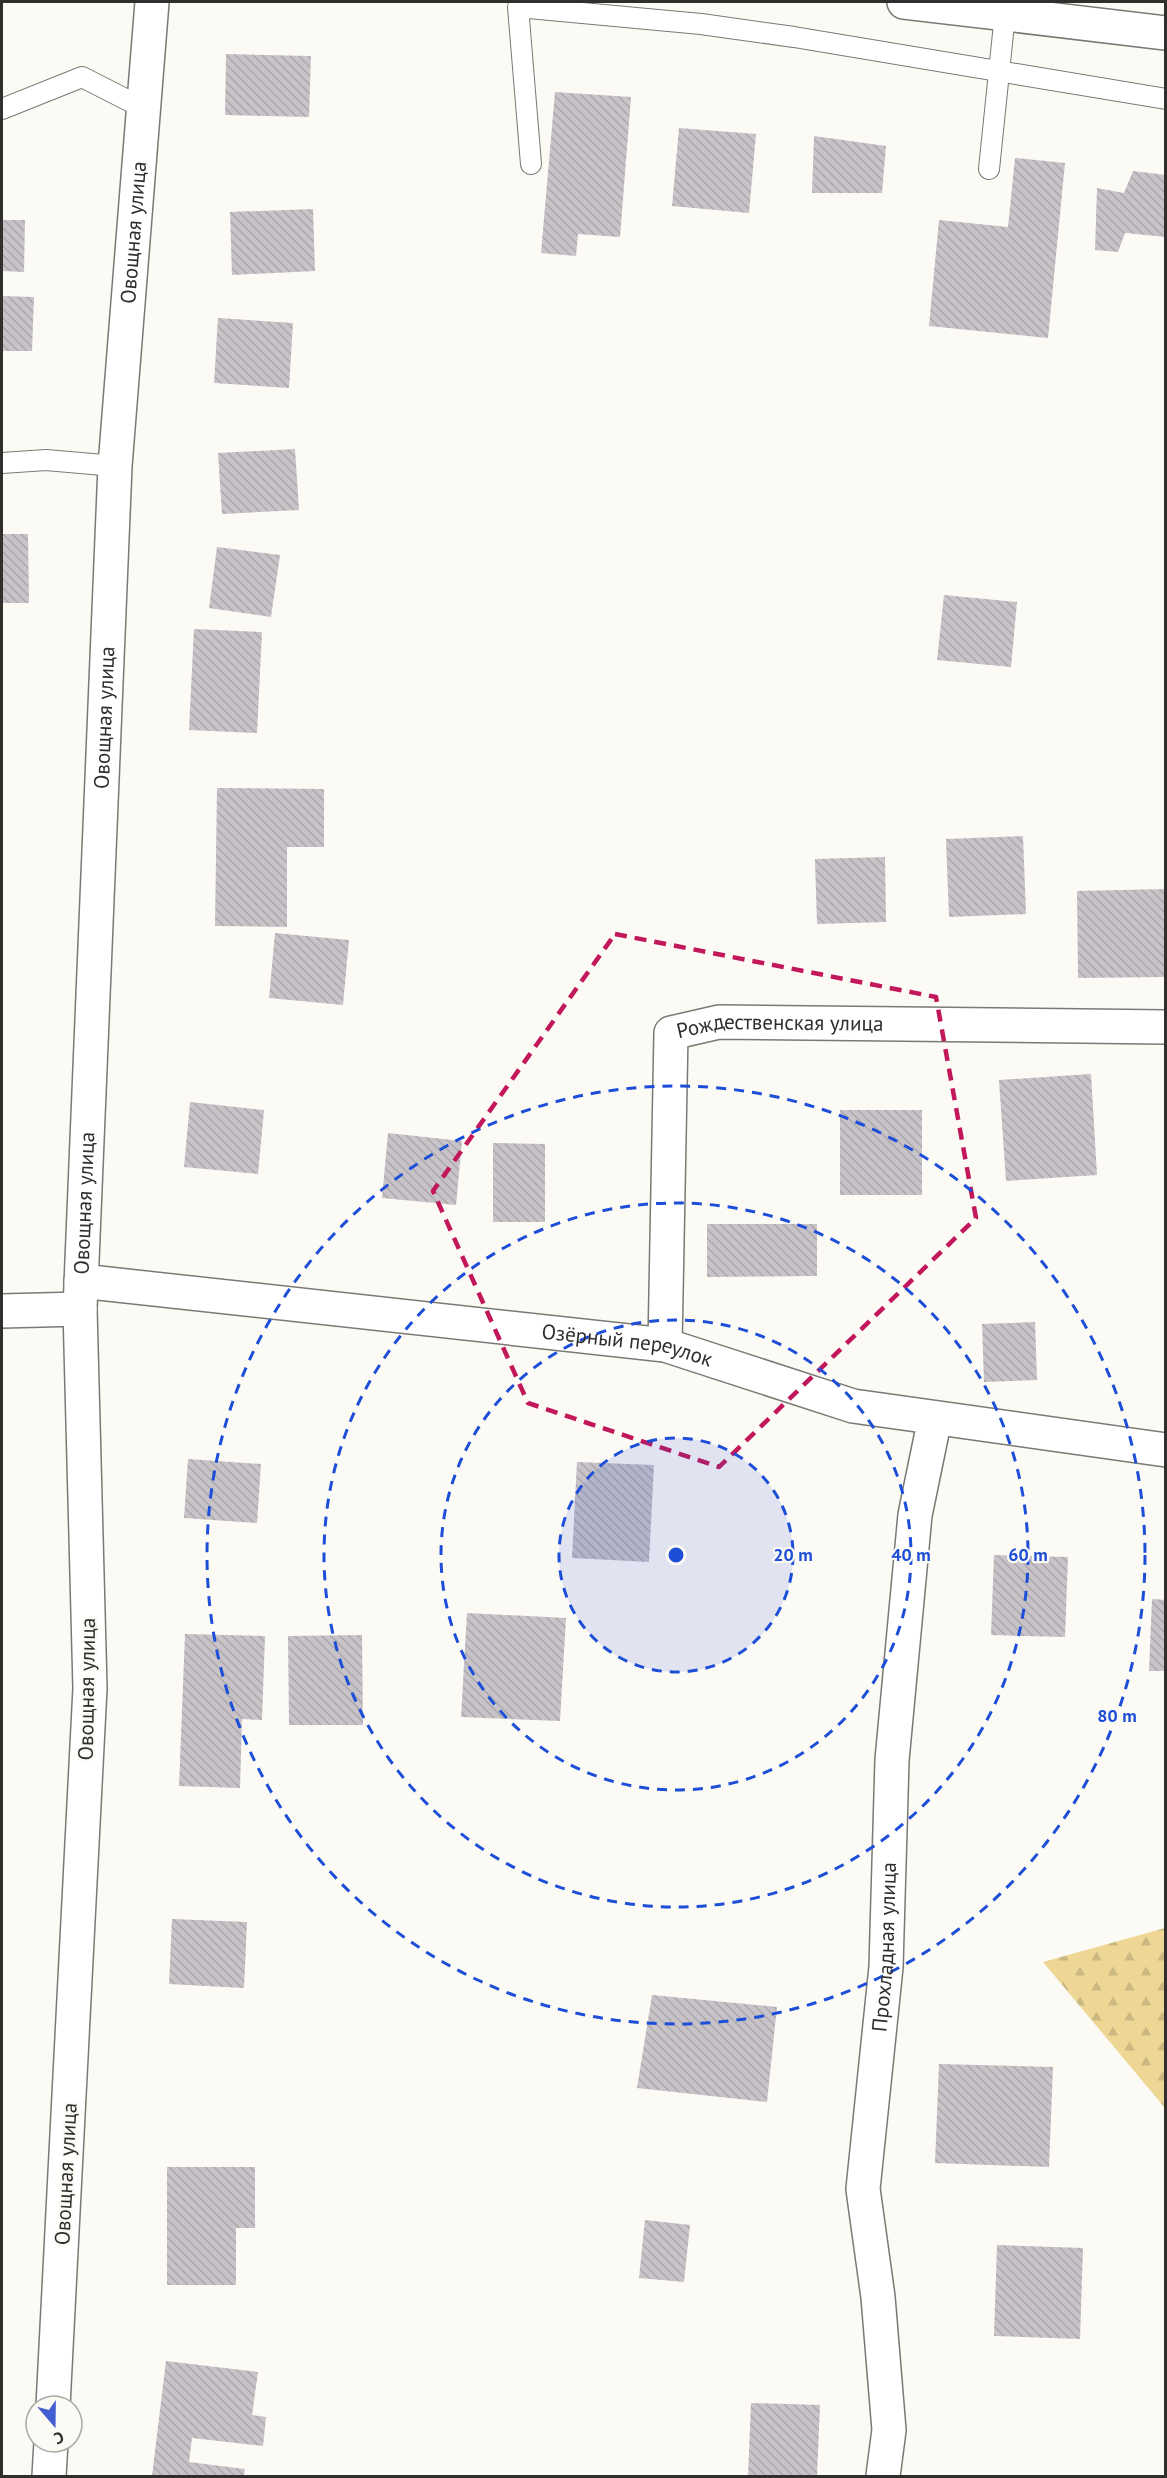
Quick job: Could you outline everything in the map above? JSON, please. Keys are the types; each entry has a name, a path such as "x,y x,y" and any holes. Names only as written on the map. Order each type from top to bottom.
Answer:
{"street":[{"name":"Овощная улица","path":"54,2394 90,1688 80,1295 115,466 152,2"},
{"path":"904,2 1166,33"},
{"name":"Рождественская улица","path":"665,1345 671,1033 719,1022 1166,1027"},
{"name":"Озёрный переулок","path":"2,1311 80,1295 665,1345 853,1407 1166,1450"},
{"name":"Прохладная улица","path":"883,2476 889,2430 878,2297 863,2189 886,1967 892,1760 915,1515 935,1418"},
{"path":"49,2476 50,2454"}],"lane":[{"path":"531,164 519,4 701,24 794,37 1166,99"},
{"path":"989,170 1005,14"},
{"path":"2,109 82,77 143,108"},
{"path":"2,463 46,459 115,466"}],"highlighted area":[{"path":"615,934 936,997 976,1218 719,1467 528,1403 433,1191"}],"green space":[{"path":"1166,1928 1165,2108 1043,1962"}],"building":[{"path":"226,54 311,56 309,117 225,115"},
{"path":"555,92 631,97 620,237 578,234 576,256 541,253"},
{"path":"679,128 756,134 749,213 672,206"},
{"path":"814,136 886,146 882,193 812,193"},
{"path":"1015,158 1065,163 1048,338 929,326 939,220 1008,227"},
{"path":"1133,171 1166,175 1166,237 1125,233 1118,252 1095,250 1097,188 1124,193"},
{"path":"313,209 315,271 232,275 230,212"},
{"path":"2,220 25,220 24,272 2,271"},
{"path":"2,296 34,297 32,351 2,351"},
{"path":"218,318 293,323 289,388 214,383"},
{"path":"295,449 299,510 222,514 218,453"},
{"path":"2,534 28,534 29,603 2,603"},
{"path":"217,547 280,555 271,617 209,608"},
{"path":"944,595 1017,602 1011,667 937,660"},
{"path":"194,629 262,632 257,733 189,730"},
{"path":"217,788 324,789 324,847 287,847 287,927 215,926"},
{"path":"1023,836 1026,914 949,917 946,839"},
{"path":"885,857 886,922 817,924 815,859"},
{"path":"1166,889 1166,977 1078,978 1077,891"},
{"path":"275,933 349,940 343,1005 269,998"},
{"path":"1091,1074 1097,1175 1006,1181 999,1080"},
{"path":"190,1102 264,1110 258,1174 184,1167"},
{"path":"840,1110 922,1110 922,1195 840,1195"},
{"path":"388,1133 462,1141 456,1205 382,1198"},
{"path":"493,1143 545,1144 545,1222 493,1222"},
{"path":"707,1224 817,1224 817,1276 707,1277"},
{"path":"1035,1322 1037,1380 984,1382 982,1324"},
{"path":"188,1459 261,1464 257,1523 184,1518"},
{"path":"577,1462 654,1465 649,1562 572,1558"},
{"path":"994,1555 1068,1557 1065,1637 991,1635"},
{"path":"1152,1599 1166,1600 1166,1671 1149,1671"},
{"path":"467,1613 566,1618 560,1721 461,1717"},
{"path":"185,1634 265,1636 262,1720 242,1719 240,1788 179,1786"},
{"path":"362,1635 363,1725 289,1725 288,1636"},
{"path":"172,1919 247,1922 244,1988 169,1984"},
{"path":"652,1995 777,2007 767,2102 637,2088"},
{"path":"939,2064 1053,2067 1049,2167 935,2163"},
{"path":"167,2167 255,2167 255,2228 236,2228 236,2285 167,2285"},
{"path":"645,2220 690,2225 684,2282 639,2278"},
{"path":"997,2245 1083,2248 1080,2339 994,2336"},
{"path":"166,2361 258,2372 252,2415 266,2417 263,2446 192,2438 189,2462 245,2469 244,2476 152,2476"},
{"path":"751,2403 820,2405 817,2476 748,2476"}]}
